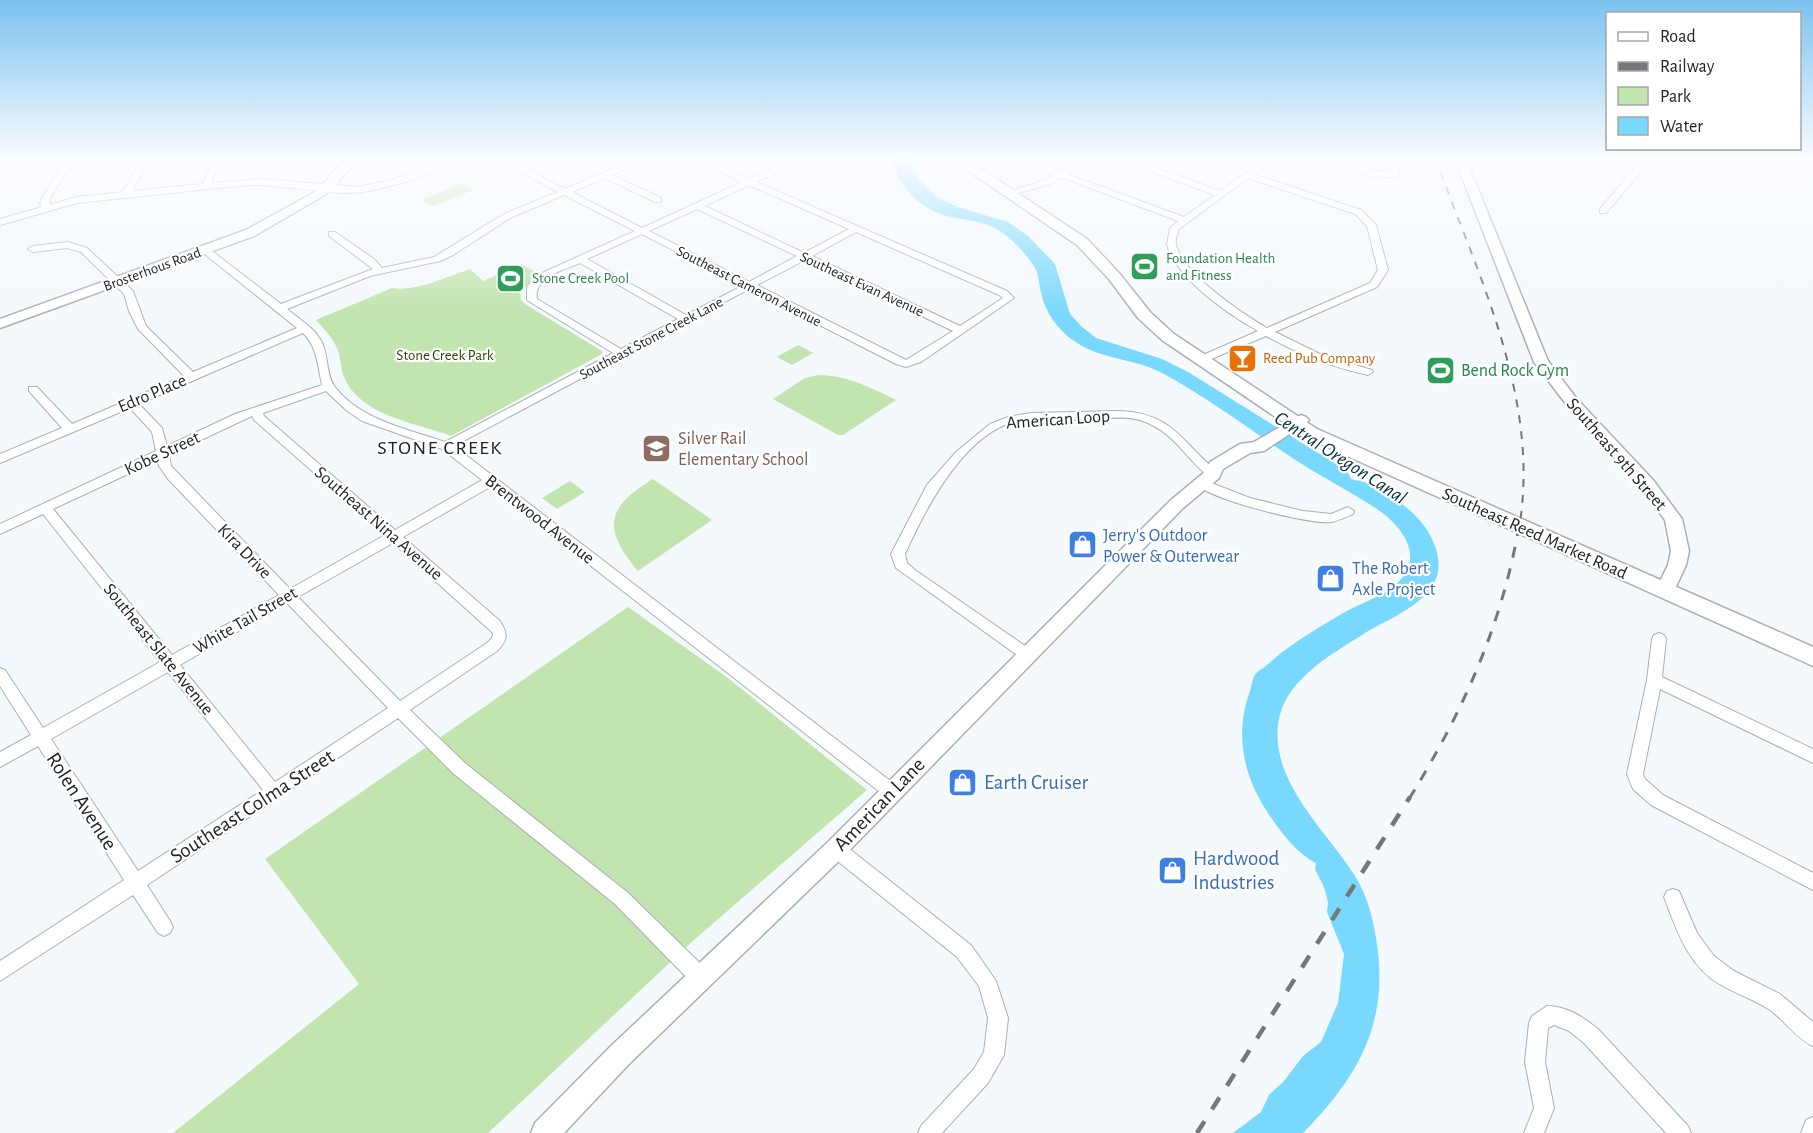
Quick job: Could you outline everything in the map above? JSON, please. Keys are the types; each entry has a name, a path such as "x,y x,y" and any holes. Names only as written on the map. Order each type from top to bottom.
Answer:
{"main road":[{"name":"Southeast Reed Market Road","path":"1037,210 1082,242 1114,276 1144,315 1168,337 1202,358 1295,424 1338,447 1813,648"},
{"name":"Southeast Reed Market Road","path":"1667,587 1813,657"}],"street":[{"path":"0,222 38,210"},
{"name":"Brosterhous Road","path":"0,324 205,250 268,224 291,210"},
{"path":"280,308 378,270 437,259 507,216 522,210"},
{"name":"Southeast Cameron Avenue","path":"599,210 894,360 906,364 917,360 962,331"},
{"path":"621,354 532,300 530,292 533,284 547,274 689,210"},
{"name":"Southeast Evan Avenue","path":"706,210 962,331"},
{"path":"812,210 1003,293 1008,298 962,331"},
{"path":"1156,210 1183,220"},
{"path":"1197,210 1175,228 1171,238 1173,250 1208,292 1292,346 1349,369 1368,372"},
{"path":"1202,358 1374,285 1380,278 1382,264 1371,225 1358,212 1352,210"},
{"name":"Southeast 9th Street","path":"1480,210 1541,362 1563,392 1647,484 1672,519 1680,551 1667,587"},
{"name":"Southeast Stone Creek Lane","path":"446,446 856,229"},
{"path":"332,234 371,261 378,270"},
{"path":"33,249 68,245 84,250 119,281 129,293 142,327 191,376"},
{"path":"205,250 305,328 320,347 328,387"},
{"path":"580,259 686,319"},
{"name":"Edro Place","path":"0,459 305,328"},
{"name":"Kobe Street","path":"0,529 257,410 328,387"},
{"name":"Brentwood Avenue","path":"328,387 350,408 366,418 446,446 891,791"},
{"path":"33,389 70,429"},
{"name":"Kira Drive","path":"131,402 158,431 165,465 172,476 397,710 469,776 621,898 701,978"},
{"name":"Southeast Nina Avenue","path":"257,410 258,417 495,625 500,636"},
{"name":"American Loop","path":"1026,654 910,573 901,565 898,554 927,495 966,449 992,426 1005,421 1040,417 1129,415 1144,417 1170,432 1199,464 1207,479 1225,495 1303,515 1331,518 1348,511"},
{"name":"American Lane","path":"545,1133 620,1055 836,849 1026,654 1177,504 1207,479 1224,473 1254,455 1257,447 1295,424"},
{"name":"White Tail Street","path":"0,760 491,481"},
{"name":"Southeast Slate Avenue","path":"45,508 273,792"},
{"name":"Southeast Colma Street","path":"0,972 492,647 500,636"},
{"path":"1659,639 1654,680 1635,774 1639,784 1658,800 1813,882"},
{"name":"Rolen Avenue","path":"0,674 164,927"},
{"path":"1654,680 1813,756"},
{"path":"836,849 964,951 987,981 998,1018 994,1055 981,1076 928,1133"},
{"path":"1673,897 1689,938 1707,963 1740,986 1767,998 1803,1024 1813,1036"},
{"path":"1534,1133 1544,1108 1536,1062 1539,1023 1547,1016 1560,1016 1578,1025 1600,1045 1662,1116 1681,1133"},
{"path":"1811,1133 1813,1127"}],"green space":[{"name":"Stone Creek Park","path":"521,264 540,274 520,291 521,299 525,304 602,351 602,354 451,436 406,422 363,401 344,377 334,342 316,320 392,288 422,286 470,269 483,281"},
{"path":"798,345 813,353 792,365 777,357"},
{"path":"819,375 849,380 896,400 843,435 838,435 773,399 805,378"},
{"path":"653,479 712,520 638,571 619,543 614,520 618,509 626,499"},
{"path":"570,481 585,492 557,509 542,498"},
{"path":"628,607 728,678 867,790 694,940 488,1133 173,1133 359,984 265,859"}],"water":[{"path":"932,210 968,210 1008,222 1028,236 1055,264 1070,314 1096,338 1162,359 1188,372 1347,471 1351,479 1364,482 1394,498 1420,521 1432,539 1438,558 1437,575 1431,588 1407,610 1349,643 1310,671 1289,695 1278,725 1278,745 1282,764 1290,783 1312,818 1355,875 1364,892 1376,938 1379,968 1379,995 1366,1045 1355,1068 1340,1090 1303,1133 1233,1133 1261,1112 1269,1095 1284,1081 1303,1056 1321,1042 1338,1003 1344,954 1327,912 1328,902 1315,869 1316,863 1298,850 1280,831 1249,776 1242,740 1246,703 1256,674 1286,650 1345,612 1390,589 1402,579 1408,568 1410,556 1408,545 1395,524 1374,507 1297,461 1197,394 1151,368 1106,356 1074,341 1062,331 1049,313 1036,270 1017,245 993,227"}],"railway":[{"path":"1455,210 1487,294 1514,388 1522,436 1523,485 1518,534"},
{"path":"1409,799 1445,736 1476,671 1501,603 1518,532"},
{"path":"1197,1133 1410,797"}],"place":[{"name":"Foundation Health and Fitness","path":"1145,267"},
{"name":"Stone Creek Pool","path":"511,278"},
{"name":"Reed Pub Company","path":"1242,358"},
{"name":"Bend Rock Gym","path":"1440,370"},
{"name":"Silver Rail Elementary School","path":"657,448"},
{"name":"Jerry's Outdoor Power & Outerwear","path":"1082,545"},
{"name":"The Robert Axle Project","path":"1331,578"},
{"name":"Earth Cruiser","path":"963,782"},
{"name":"Hardwood Industries","path":"1172,870"}],"district":[{"name":"STONE CREEK","path":"440,447"}],"water label":[{"name":"Central Oregon Canal","path":"1341,457"}]}
